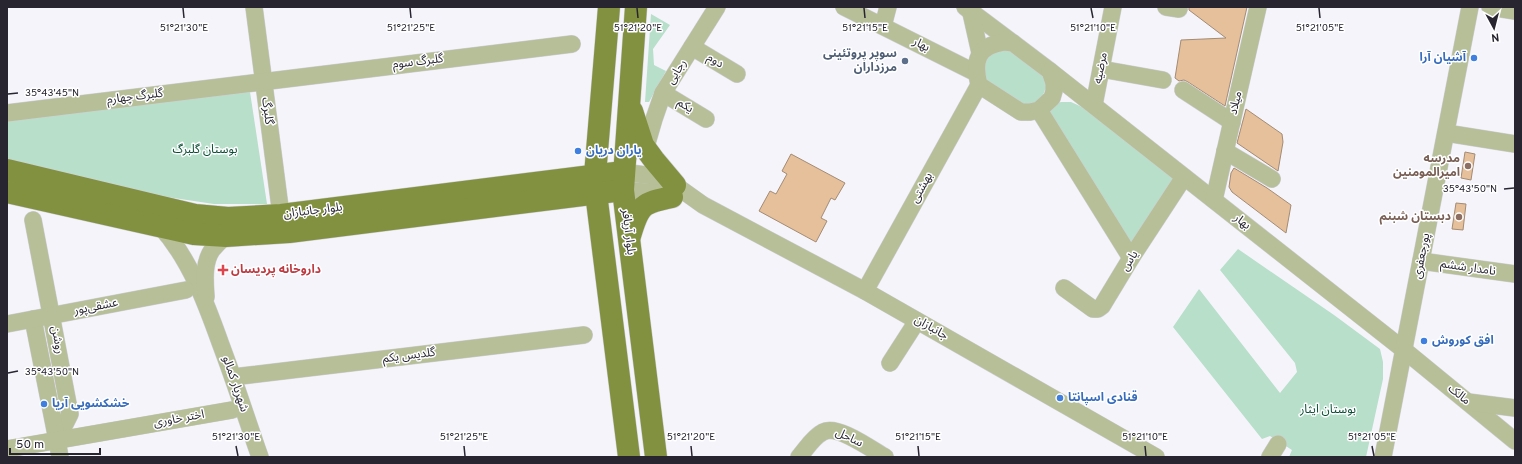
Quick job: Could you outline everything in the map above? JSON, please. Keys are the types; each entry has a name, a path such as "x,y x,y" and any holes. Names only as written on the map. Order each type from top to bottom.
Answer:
{"main road":[{"path":"609,7 596,184 629,457"},
{"name":"بلوار آریافر","path":"636,7 623,181 656,457"},
{"path":"629,241 641,208 651,201 674,191 643,144 630,101"},
{"name":"بلوار جانبازان","path":"7,170 194,225 226,236 289,232 596,184"},
{"name":"بلوار جانبازان","path":"7,192 160,226 194,225 228,218 281,215 623,181"}],"street":[{"name":"گلبرگ","path":"254,7 281,215"},
{"name":"رجایی","path":"648,143 654,119 664,94 717,7"},
{"name":"بهار","path":"844,7 883,26 978,79"},
{"path":"883,26 888,7"},
{"name":"مرضیه","path":"1094,106 1113,7"},
{"name":"میلاد","path":"1214,200 1258,7"},
{"name":"پورجعفری","path":"1383,457 1470,7"},
{"path":"1490,7 1515,12"},
{"path":"970,9 1050,72 1054,83 1052,98"},
{"path":"970,9 980,53"},
{"path":"1013,43 995,43 987,46 980,53 976,62 978,79 1017,110 1030,112 1039,110 1052,98 1060,95 1079,94"},
{"name":"گلبرگ سوم","path":"264,81 572,44"},
{"name":"دوم","path":"692,47 737,74"},
{"path":"1101,69 1163,80"},
{"name":"بهار","path":"1050,72 1404,350"},
{"name":"بهشتی","path":"865,291 978,79"},
{"name":"گلبرگ چهارم","path":"7,113 264,81"},
{"path":"1183,90 1232,122"},
{"name":"یکم","path":"664,94 706,119"},
{"path":"1039,110 1131,258"},
{"path":"1446,133 1515,144"},
{"path":"1225,151 1272,179"},
{"name":"جانبازان","path":"623,181 653,176 674,191 704,204 865,291 1156,457"},
{"name":"یاس","path":"1064,288 1093,309 1098,309 1102,306 1131,258 1184,177"},
{"name":"روشن","path":"33,220 70,414 57,440"},
{"path":"160,226 173,240 186,261 209,311"},
{"path":"209,311 205,281 208,257 213,249 226,236"},
{"name":"نامدار ششم","path":"1421,261 1515,274"},
{"name":"عشقی‌پور","path":"7,324 186,290"},
{"name":"شهریار کمالو","path":"209,311 260,457"},
{"path":"34,318 60,457"},
{"path":"890,363 918,321"},
{"name":"گلدیس یکم","path":"233,378 584,335"},
{"name":"مالک","path":"1404,350 1515,441"},
{"path":"1468,402 1515,408"},
{"name":"اختر خاوری","path":"7,449 232,410"},
{"name":"ساحل","path":"799,457 814,438 822,432 830,430 842,432 885,457"}],"green space":[{"path":"651,14 670,25 653,49 654,65 666,71 649,102 645,102"},
{"path":"1006,47 1031,63 1045,76 1045,90 1040,99 1037,101 1025,105 986,82 982,74 985,56"},
{"name":"بوستان گلبرگ","path":"250,92 267,204 214,204 167,197 7,159 7,120"},
{"path":"1071,102 1082,107 1176,180 1131,249 1045,113 1054,104"},
{"name":"بوستان ایثار","path":"1238,249 1334,315 1380,349 1383,362 1383,379 1366,457 1289,457 1292,450 1270,436 1262,439 1173,327 1199,289 1280,393 1297,372 1295,363 1220,270"}],"building":[{"path":"1189,7 1247,7 1225,106 1188,82 1184,80 1179,81 1175,78 1181,40 1226,38 1189,10"},
{"path":"1246,109 1282,134 1283,142 1278,171 1237,143"},
{"name":"مدرسه امیرالمومنین","path":"1465,152 1475,154 1471,180 1461,178"},
{"path":"791,154 845,183 835,200 831,198 821,218 827,221 816,242 759,211 770,191 776,194 787,174 782,171"},
{"path":"1234,168 1291,205 1286,233 1232,192 1229,187 1231,173"},
{"name":"دبستان شبنم","path":"1456,203 1466,204 1463,230 1452,229"}],"place":[{"name":"آشیان آرا","path":"1474,58"},
{"name":"سوپر پروتئینی مرزداران","path":"905,61"},
{"name":"یاران دریان","path":"578,151"},
{"name":"مدرسه امیرالمومنین","path":"1468,166"},
{"name":"دبستان شبنم","path":"1459,217"},
{"name":"داروخانه پردیسان","path":"223,270"},
{"name":"افق کوروش","path":"1424,341"},
{"name":"قنادی اسپانتا","path":"1060,398"},
{"name":"خشکشویی آریا","path":"44,404"}]}
